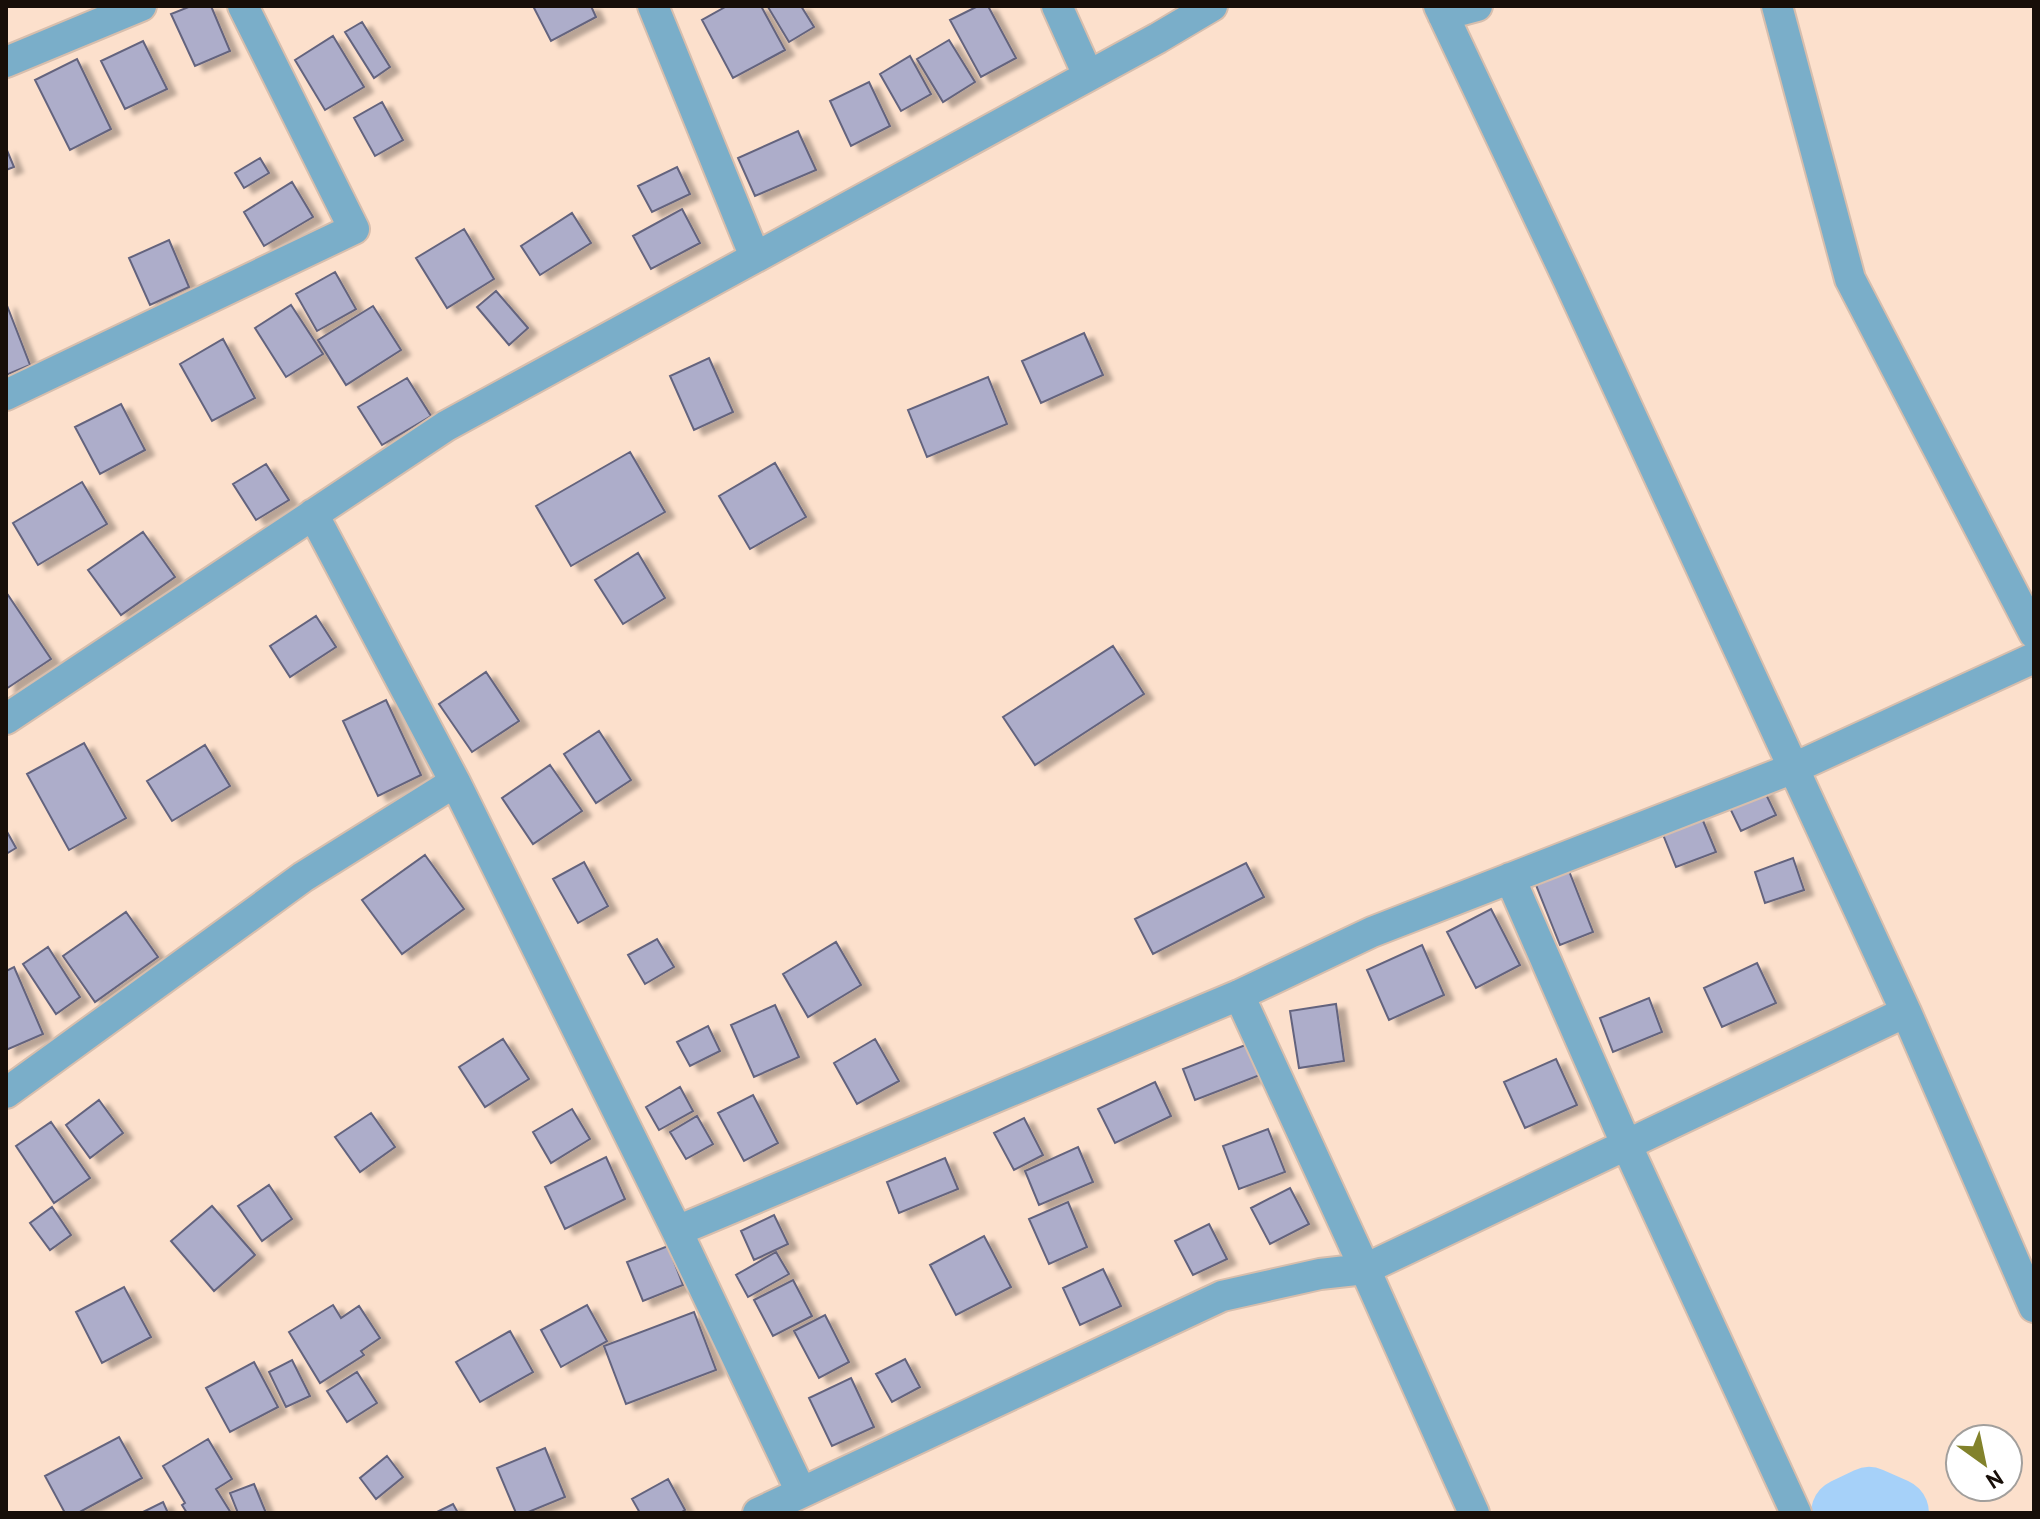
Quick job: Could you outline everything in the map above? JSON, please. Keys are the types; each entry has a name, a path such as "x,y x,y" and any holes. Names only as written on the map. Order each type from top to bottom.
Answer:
{"street":[{"path":"6,62 141,6"},
{"path":"6,395 354,229 243,6"},
{"path":"653,6 755,257"},
{"path":"1057,6 1088,75"},
{"path":"6,719 446,426 1212,6"},
{"path":"1477,6 1441,10 1906,1012 2034,1307"},
{"path":"1777,6 1850,279 2034,633"},
{"path":"313,514 455,782 677,1231 801,1492"},
{"path":"677,1231 1239,995 1372,932 1794,768 2034,658"},
{"path":"6,1093 303,877 455,782"},
{"path":"1510,878 1627,1146 1795,1509"},
{"path":"1239,995 1474,1513"},
{"path":"758,1513 1222,1296 1320,1274 1365,1269 1906,1012"}],"building":[{"path":"191,6 211,6 230,51 195,66 171,14"},
{"path":"533,6 591,6 596,17 551,41"},
{"path":"727,6 761,6 785,50 733,78 702,20"},
{"path":"801,6 814,27 789,42 768,7"},
{"path":"978,6 988,6 1016,58 981,77 950,20"},
{"path":"362,22 390,67 374,78 345,32"},
{"path":"333,36 364,87 325,110 295,60"},
{"path":"949,40 975,82 943,102 917,59"},
{"path":"143,41 167,89 125,109 101,61"},
{"path":"910,56 931,94 901,111 880,74"},
{"path":"77,59 111,129 70,150 35,80"},
{"path":"869,82 890,126 851,146 830,101"},
{"path":"382,102 403,140 375,156 354,118"},
{"path":"798,131 816,170 755,196 738,158"},
{"path":"6,148 14,167 6,170"},
{"path":"260,158 269,173 244,188 235,173"},
{"path":"677,167 690,194 652,212 638,186"},
{"path":"292,182 313,217 264,246 244,212"},
{"path":"682,209 700,243 651,269 633,236"},
{"path":"572,213 591,243 540,275 521,246"},
{"path":"464,229 494,279 447,308 416,258"},
{"path":"169,240 189,287 150,305 129,258"},
{"path":"335,272 356,309 317,331 296,294"},
{"path":"496,291 528,328 509,345 477,307"},
{"path":"6,303 30,365 6,375"},
{"path":"291,305 323,354 286,377 255,328"},
{"path":"373,306 401,350 346,385 318,340"},
{"path":"1084,333 1103,375 1041,403 1022,361"},
{"path":"223,339 255,398 212,421 180,364"},
{"path":"709,358 733,412 694,430 670,376"},
{"path":"988,377 1007,424 927,457 908,410"},
{"path":"407,378 431,416 382,445 358,407"},
{"path":"121,404 145,450 100,474 75,427"},
{"path":"630,452 665,512 571,566 536,506"},
{"path":"775,463 806,517 750,549 719,496"},
{"path":"266,464 289,500 256,520 233,484"},
{"path":"82,482 107,524 38,565 13,523"},
{"path":"143,532 175,577 121,615 88,570"},
{"path":"638,553 665,598 623,624 595,580"},
{"path":"8,595 51,659 6,689 6,597"},
{"path":"316,616 336,647 290,677 270,646"},
{"path":"1113,646 1144,694 1035,765 1003,717"},
{"path":"486,672 519,721 472,752 439,704"},
{"path":"386,700 421,775 378,796 343,721"},
{"path":"599,731 631,780 596,803 564,754"},
{"path":"84,743 126,818 69,850 27,774"},
{"path":"205,745 230,786 172,821 147,781"},
{"path":"550,765 582,811 533,844 502,798"},
{"path":"1762,786 1776,815 1741,831 1727,802"},
{"path":"1701,816 1716,852 1676,867 1662,832"},
{"path":"6,830 16,848 6,854"},
{"path":"425,855 464,909 402,954 362,900"},
{"path":"1793,858 1804,890 1765,903 1755,872"},
{"path":"584,862 608,906 578,923 553,879"},
{"path":"1246,863 1264,897 1153,954 1135,919"},
{"path":"1569,871 1593,932 1560,945 1536,885"},
{"path":"1491,909 1520,965 1476,988 1447,932"},
{"path":"126,912 158,957 95,1002 63,956"},
{"path":"657,939 674,967 645,984 628,955"},
{"path":"836,942 861,985 808,1017 783,974"},
{"path":"1422,945 1444,995 1389,1020 1367,970"},
{"path":"48,947 80,997 56,1014 23,964"},
{"path":"1757,963 1776,1003 1722,1027 1704,988"},
{"path":"14,967 43,1034 6,1050 6,971"},
{"path":"1649,998 1662,1032 1613,1052 1600,1018"},
{"path":"1336,1004 1344,1061 1299,1068 1290,1011"},
{"path":"775,1005 799,1057 754,1077 731,1025"},
{"path":"708,1026 720,1051 690,1066 677,1042"},
{"path":"503,1039 529,1079 485,1107 459,1067"},
{"path":"875,1039 899,1081 857,1104 834,1063"},
{"path":"1248,1044 1260,1075 1195,1100 1183,1069"},
{"path":"1556,1059 1577,1105 1525,1128 1504,1082"},
{"path":"1155,1082 1171,1116 1115,1143 1098,1109"},
{"path":"680,1087 693,1111 659,1130 646,1107"},
{"path":"753,1095 778,1143 744,1161 718,1113"},
{"path":"99,1100 123,1133 90,1158 66,1125"},
{"path":"572,1109 590,1139 551,1163 533,1132"},
{"path":"371,1113 395,1147 360,1172 335,1137"},
{"path":"697,1116 713,1144 686,1159 670,1132"},
{"path":"1024,1118 1043,1155 1014,1170 994,1133"},
{"path":"51,1122 90,1178 54,1203 16,1146"},
{"path":"1268,1129 1285,1172 1239,1189 1223,1146"},
{"path":"1078,1147 1093,1182 1039,1205 1025,1171"},
{"path":"606,1157 625,1199 565,1229 545,1187"},
{"path":"945,1158 958,1189 899,1213 887,1182"},
{"path":"269,1185 292,1219 262,1241 238,1206"},
{"path":"1290,1188 1309,1224 1270,1244 1251,1208"},
{"path":"1068,1202 1087,1247 1049,1264 1029,1219"},
{"path":"212,1206 255,1255 214,1291 171,1241"},
{"path":"52,1207 71,1235 50,1250 30,1223"},
{"path":"774,1215 788,1244 754,1260 741,1231"},
{"path":"1209,1224 1227,1259 1193,1275 1175,1241"},
{"path":"984,1236 1011,1287 956,1315 930,1265"},
{"path":"668,1246 683,1285 643,1301 627,1262"},
{"path":"776,1252 789,1274 748,1297 736,1275"},
{"path":"1103,1269 1121,1306 1080,1325 1063,1288"},
{"path":"793,1280 812,1316 773,1336 754,1300"},
{"path":"124,1287 151,1337 102,1363 76,1312"},
{"path":"333,1305 341,1318 359,1306 380,1338 361,1351 364,1355 320,1383 289,1332"},
{"path":"587,1305 607,1341 561,1367 541,1330"},
{"path":"694,1312 716,1370 626,1404 604,1346"},
{"path":"825,1315 849,1362 819,1378 794,1331"},
{"path":"510,1331 533,1372 480,1402 456,1362"},
{"path":"905,1359 920,1387 892,1402 876,1374"},
{"path":"292,1360 310,1396 286,1407 269,1372"},
{"path":"254,1362 278,1407 230,1432 206,1388"},
{"path":"357,1372 377,1403 347,1422 327,1391"},
{"path":"851,1378 874,1427 832,1446 809,1398"},
{"path":"119,1437 142,1478 78,1513 65,1513 45,1476"},
{"path":"208,1439 232,1479 216,1489 231,1513 187,1513 182,1505 185,1503 163,1466"},
{"path":"545,1448 565,1497 526,1513 516,1513 497,1468"},
{"path":"387,1456 403,1477 376,1499 360,1478"},
{"path":"668,1479 685,1510 680,1513 640,1513 632,1499"},
{"path":"254,1484 266,1513 238,1513 230,1493"},
{"path":"163,1502 168,1513 141,1513"},
{"path":"453,1504 458,1513 435,1513"}],"waterway":[{"path":"1846,1513 1869,1502 1894,1513"}]}
